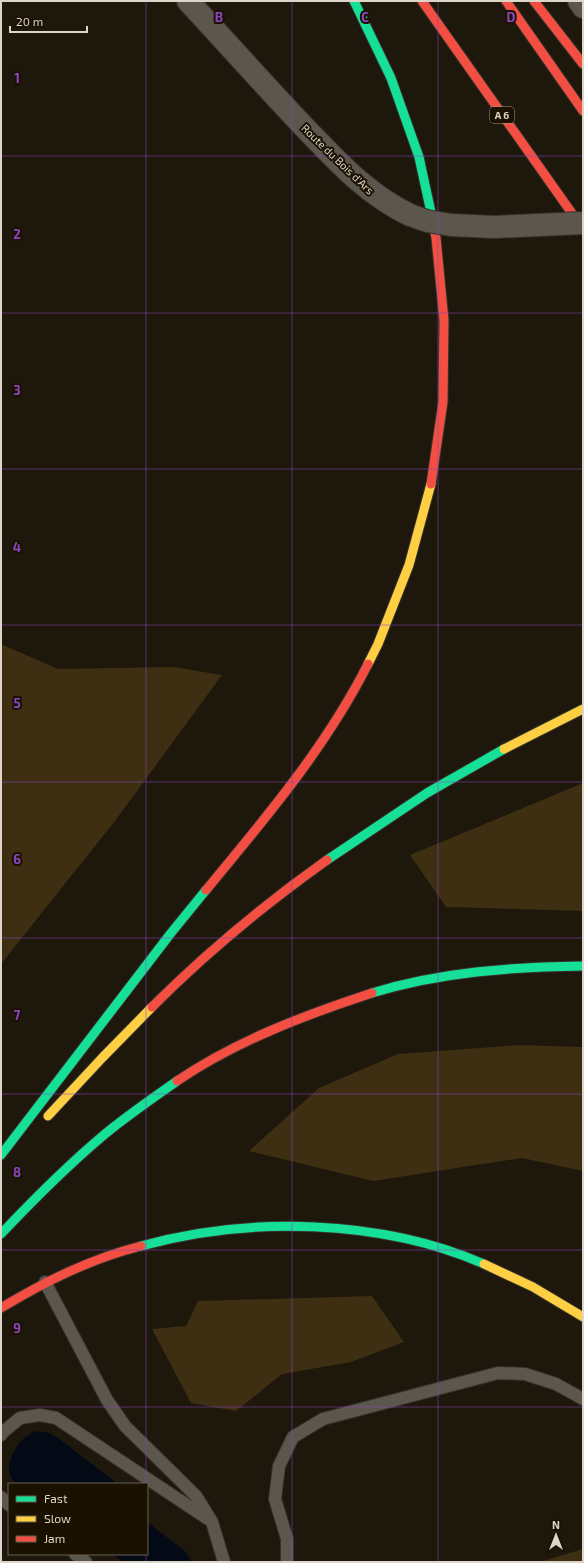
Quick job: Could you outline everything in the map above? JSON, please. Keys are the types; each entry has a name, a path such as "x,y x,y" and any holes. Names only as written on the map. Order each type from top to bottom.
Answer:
{"highway":[{"path":"6,1158 195,902 267,816 344,708 366,668 392,613 412,559 426,512 434,469 444,392 446,353 439,249 427,187 412,132 392,78 370,30 354,1"},
{"name":"A 6","path":"422,1 583,229"},
{"path":"506,1 583,111"},
{"path":"534,1 583,64"},
{"path":"41,1124 140,1019 213,951 282,893 367,831 450,779 548,725 583,709"},
{"path":"1,1234 42,1192 105,1134 186,1075 274,1028 321,1009 370,993 418,981 466,973 517,967 583,966"},
{"path":"1,1308 45,1282 96,1260 139,1246 190,1234 230,1228 281,1226 342,1229 394,1237 444,1249 485,1265 522,1282 557,1300 583,1317"}],"street":[{"name":"Route du Bois d'Ars","path":"188,1 296,118 352,175 372,193 391,206 427,221 451,225 494,227 583,223"},
{"path":"579,1 583,7"}],"lane":[{"path":"45,1282 107,1400 126,1426 196,1496 212,1522 224,1562"},
{"path":"287,1562 287,1540 275,1500 279,1466 293,1437 323,1419 498,1373 525,1374 556,1384 583,1399"},
{"path":"1,1435 20,1418 40,1415 56,1418 212,1522"},
{"path":"76,1555 86,1562"}],"shaded area":[{"path":"1,644 58,669 173,667 222,675 115,821 1,964"},
{"path":"583,783 583,911 446,907 410,855"},
{"path":"520,1045 583,1047 583,1171 522,1158 373,1181 249,1151 319,1088 398,1054"},
{"path":"372,1296 404,1342 351,1362 282,1374 236,1411 191,1403 152,1329 186,1326 198,1301"},
{"path":"35,1431 49,1433 58,1438 117,1483 16,1483 10,1474 10,1462 18,1445 25,1437"},
{"path":"148,1523 186,1552 191,1562 123,1562 113,1555 148,1555"},
{"path":"583,1549 583,1562 540,1562"}],"traffic: fast":[{"path":"354,1 391,78 419,157 432,217"},
{"path":"327,860 427,793 504,749"},
{"path":"1,1155 171,933 206,890"},
{"path":"372,993 450,975 503,969 583,966"},
{"path":"1,1234 52,1182 91,1146 123,1120 177,1081"},
{"path":"141,1246 182,1236 225,1230 269,1227 314,1227 358,1231 402,1238 444,1249 484,1264"}],"traffic: slow":[{"path":"368,664 378,644 409,565 431,484"},
{"path":"504,749 583,709"},
{"path":"48,1116 152,1007"},
{"path":"484,1264 533,1287 583,1317"}],"traffic: jam":[{"path":"422,1 583,229"},
{"path":"506,1 583,111"},
{"path":"534,1 583,64"},
{"path":"431,484 443,402 444,320 436,238 432,217"},
{"path":"206,890 272,809 314,753 351,695 368,664"},
{"path":"152,1007 193,967 236,930 327,860"},
{"path":"177,1081 223,1053 247,1041 322,1010 372,993"},
{"path":"1,1308 52,1280 86,1264 141,1246"}]}
